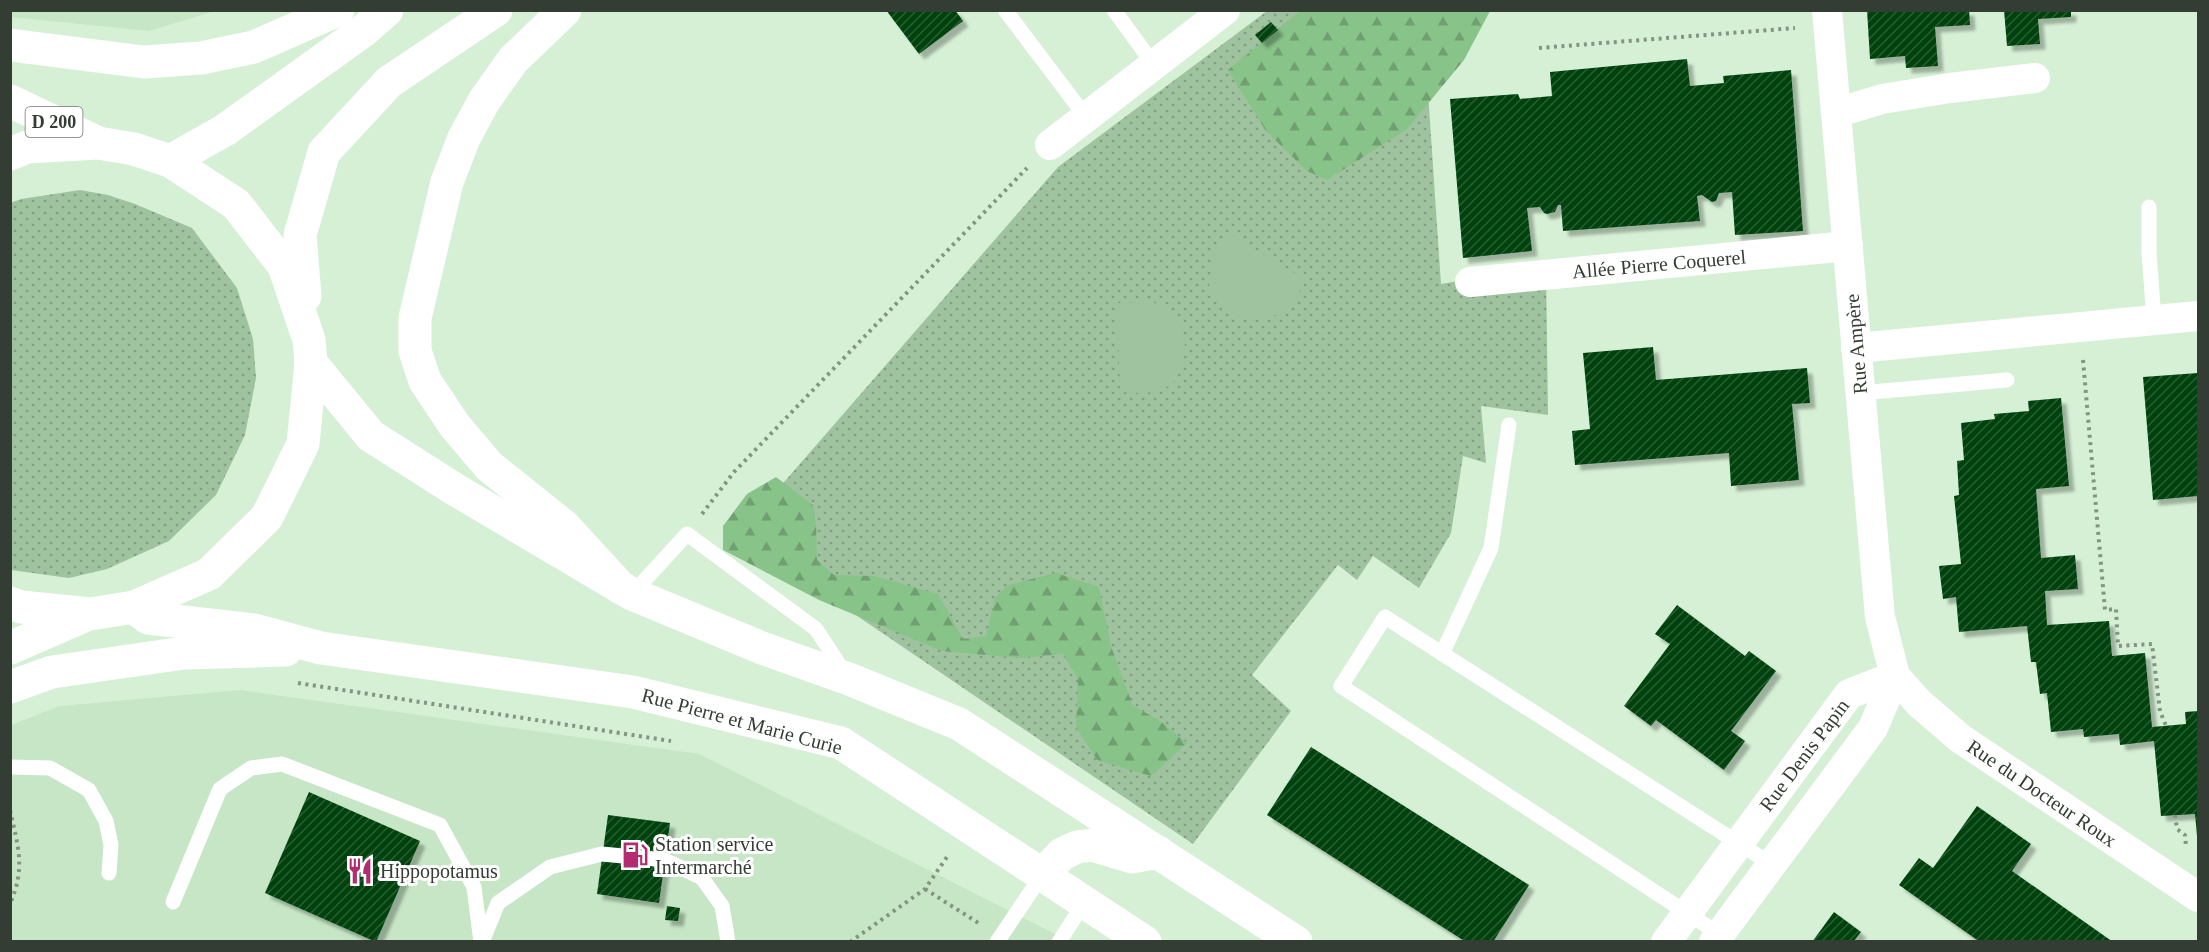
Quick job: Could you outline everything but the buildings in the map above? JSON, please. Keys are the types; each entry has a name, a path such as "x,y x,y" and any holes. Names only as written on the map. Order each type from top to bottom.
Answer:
{"main road":[{"path":"10,45 144,62 201,58 254,47 338,10"},
{"path":"170,161 225,130 363,31 387,10"},
{"path":"10,648 90,614 134,607 209,574 267,517 303,444 310,352 300,235 324,152 389,82 496,10"},
{"path":"566,10 513,60 484,101 464,138 447,182 415,318 415,351 425,381 454,426 489,466 564,526 626,591"},
{"name":"D 200","path":"10,101 98,143"},
{"path":"10,154 27,147 98,143 134,149 170,161 236,204 284,266 310,352 371,436 456,490 626,591 762,648 849,679 959,724 1296,942"},
{"path":"10,603 21,607 90,614"},
{"path":"134,607 148,618 254,630 321,648"},
{"path":"10,687 52,672 184,653 321,648"},
{"name":"Rue Pierre et Marie Curie","path":"321,648 633,692 841,743 1145,942"},
{"path":"1042,875 1062,854 1077,847 1092,845 1132,857 1158,852"}],"street":[{"path":"1050,145 1225,10"},
{"name":"Rue Ampère","path":"1828,18 1881,617 1895,676"},
{"path":"1836,113 1882,99 2035,78"},
{"name":"Allée Pierre Coquerel","path":"1470,282 1848,246"},
{"path":"1856,348 2199,316"},
{"name":"Rue Denis Papin","path":"1666,942 1849,694 1895,676"},
{"name":"Rue Denis Papin","path":"1716,938 1873,728 1895,676"},
{"name":"Rue du Docteur Roux","path":"1895,676 1919,703 1960,739 2199,897"}],"lane":[{"path":"1005,10 1086,117"},
{"path":"1114,10 1154,65"},
{"path":"2149,207 2149,252 2154,320"},
{"path":"1860,393 2007,380"},
{"path":"1442,654 1491,548 1509,425"},
{"path":"626,591 687,534 816,629 849,679"},
{"path":"1716,938 1687,912 1341,686 1385,617 1771,864"},
{"path":"173,902 220,789 250,768 282,764 440,825 474,887 481,942"},
{"path":"10,767 50,768 89,790 106,821 111,845 109,873"},
{"path":"481,942 498,903 550,867 602,854 665,860 702,878 722,906 729,942"},
{"path":"998,939 1042,875"},
{"path":"1059,942 1084,903"}],"path":[{"path":"1539,48 1828,18"},
{"path":"687,534 734,472 1050,145"},
{"path":"2080,327 2105,610 2116,609 2118,646 2152,644 2160,711 2166,726"},
{"path":"293,683 672,741"},
{"path":"10,810 21,861 18,887 10,904"},
{"path":"850,942 925,889 968,826"},
{"path":"925,889 998,939"}],"shaded area":[{"path":"10,11 215,11 149,31 11,17"},
{"path":"1267,11 1438,11 1424,33 1441,284 1546,266 1548,415 1481,406 1486,463 1463,456 1451,533 1419,588 1373,556 1357,580 1338,565 1252,675 1291,711 1193,844 738,535 1058,167"},
{"path":"80,190 108,195 135,204 192,228 237,288 253,339 256,378 245,435 216,495 169,541 107,569 69,578 11,570 10,203 21,199"},
{"path":"1230,234 1306,280 1291,306 1277,315 1250,321 1223,310 1209,286 1214,254"},
{"path":"1117,303 1155,303 1166,308 1175,316 1181,326 1185,349 1180,371 1169,386 1148,392 1120,392"},
{"path":"240,690 699,754 1069,941 11,942 11,725 60,706"}],"green space":[{"path":"1300,11 1490,11 1464,60 1407,129 1327,180 1307,171 1266,131 1228,70"},
{"path":"776,477 813,505 817,560 834,575 874,576 938,594 963,639 986,636 995,598 1008,585 1056,573 1099,587 1111,646 1133,706 1159,720 1187,743 1151,776 1097,760 1076,727 1078,679 1063,654 1021,658 942,651 819,600 723,550 723,526 747,494"}],"place":[{"name":"Station service Intermarché","path":"635,855"},
{"name":"Hippopotamus","path":"360,871"}]}
